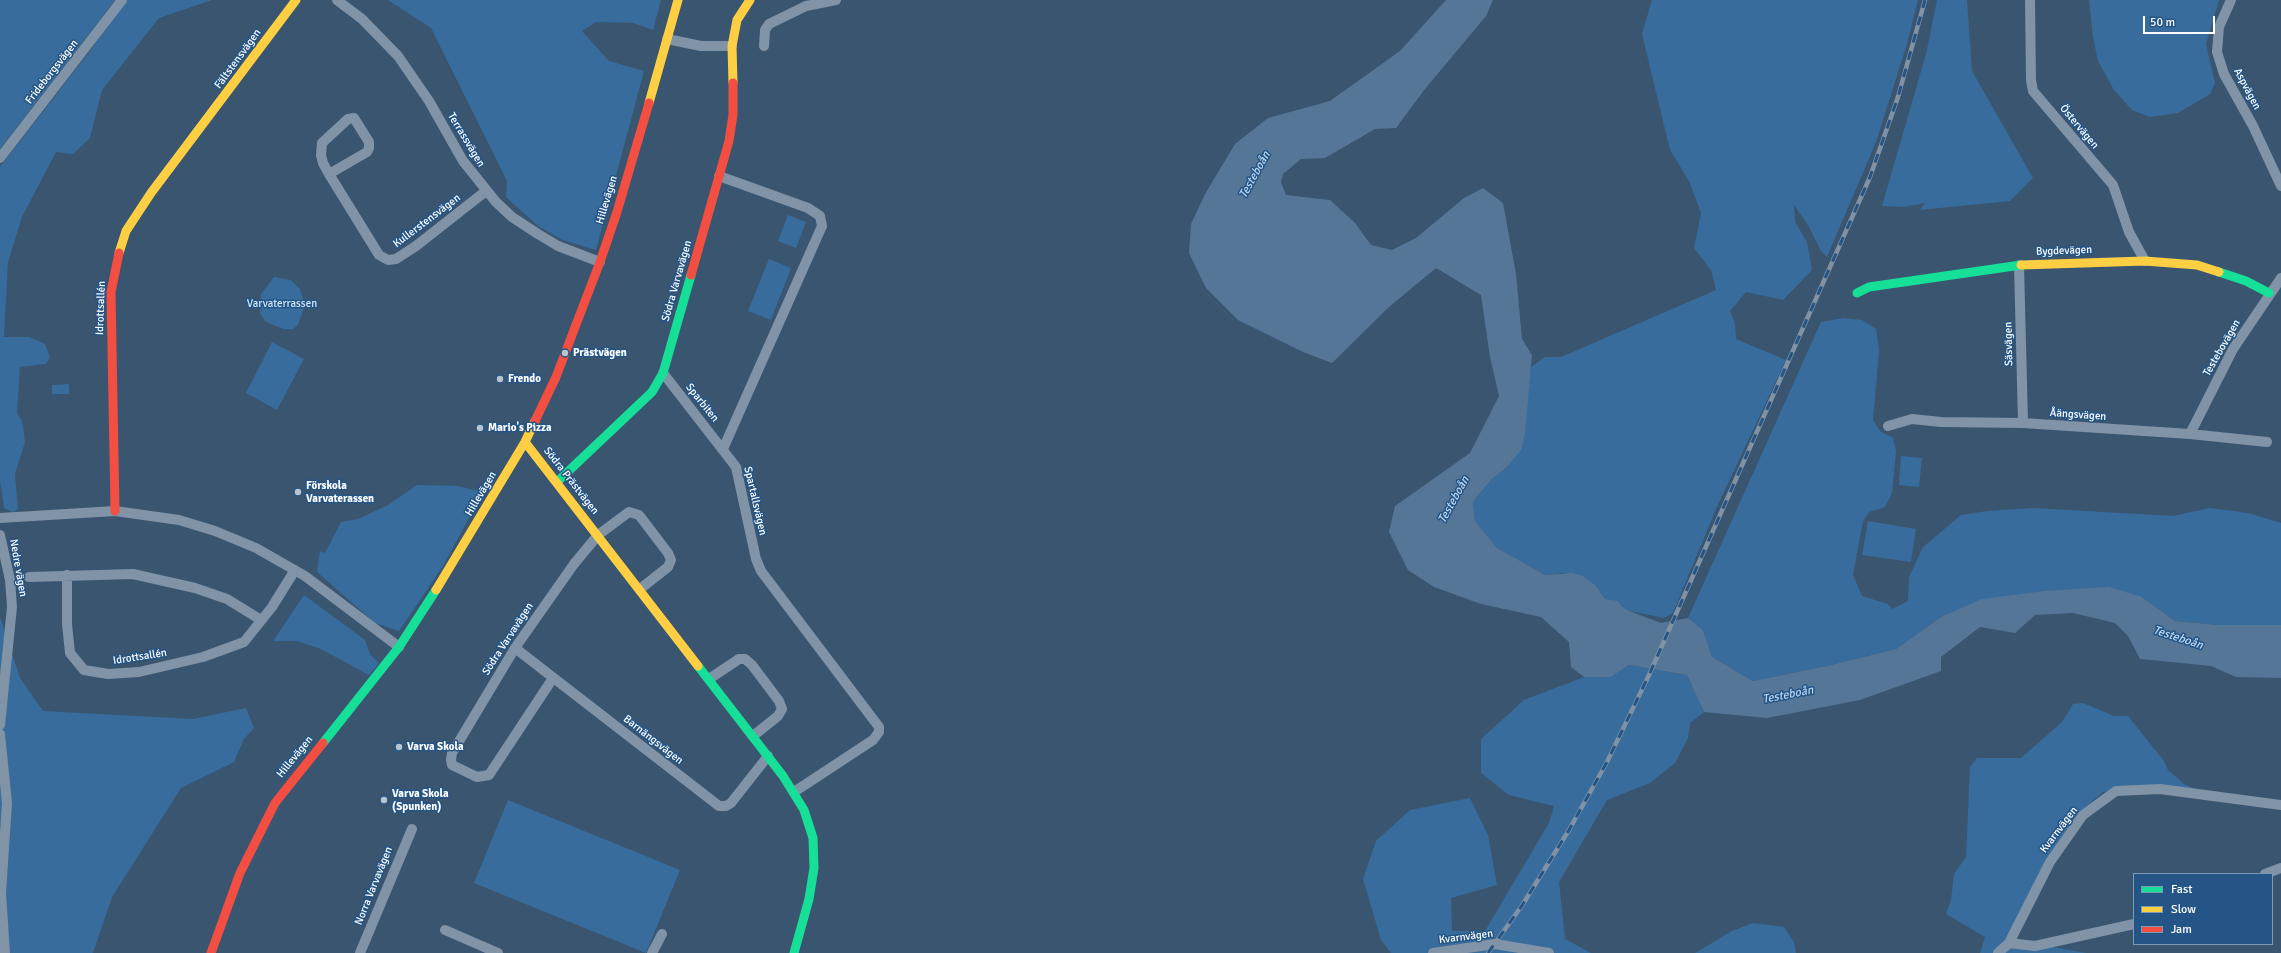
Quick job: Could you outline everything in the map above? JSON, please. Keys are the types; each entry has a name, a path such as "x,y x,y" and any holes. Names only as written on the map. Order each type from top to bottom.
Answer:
{"street":[{"name":"Frideborgsvägen","path":"0,158 122,0"},
{"name":"Fältstensvägen","path":"199,132 296,0"},
{"name":"Terrassvägen","path":"338,0 362,19 398,56 429,101 463,160 486,191 509,214 538,234 558,246 600,262"},
{"name":"Hillevägen","path":"211,953 240,873 275,803 399,647 446,575 526,442 556,377 600,262 617,212 678,0"},
{"name":"Södra Varvavägen","path":"557,482 652,392 663,373 732,126 732,46 737,20 750,0"},
{"path":"764,46 765,30 768,24 806,6 836,0"},
{"name":"Östervägen","path":"2030,0 2031,80 2033,91 2113,185 2128,232 2145,261"},
{"name":"Aspvägen","path":"2231,0 2218,27 2217,52 2224,74 2253,126 2281,186"},
{"path":"667,39 701,46 732,46"},
{"name":"Kullerstensvägen","path":"329,174 367,152 369,148 370,142 354,118 348,119 322,143 321,155 329,174 379,255 388,260 396,259 416,246 486,191"},
{"name":"Idrottsallén","path":"115,511 111,292 116,265 126,231 137,212 199,132"},
{"path":"719,176 808,208 820,216 822,226 723,449"},
{"name":"Bygdevägen","path":"1857,293 1869,287 2019,265 2145,261 2197,265 2246,281 2269,293"},
{"name":"Säsvägen","path":"2019,265 2023,423"},
{"name":"Testebovägen","path":"2190,434 2233,349 2269,293 2281,278"},
{"name":"Sparbiten","path":"663,373 723,449"},
{"name":"Åängsvägen","path":"1888,426 1912,419 1941,422 2023,423 2190,434 2267,442"},
{"name":"Södra Prästvägen","path":"526,442 753,736 794,792 808,820 815,856 809,899 794,953"},
{"name":"Spartallsvägen","path":"723,449 736,467 756,559 761,571 879,727 880,732 873,740 794,792"},
{"path":"0,518 115,511 179,520 249,545 295,570 399,647"},
{"path":"598,535 626,513 634,512 642,518 671,560 668,567 640,589"},
{"name":"Nedre vägen","path":"0,535 10,580 12,607 0,725"},
{"name":"Södra Varvavägen","path":"553,678 490,775 483,777 475,776 457,768 451,763 452,753 515,648 574,564 598,535"},
{"name":"Idrottsallén","path":"66,575 67,624 70,653 84,670 108,674 139,672 203,657 244,642 295,570"},
{"path":"29,577 133,574 195,588 227,599 261,620"},
{"name":"Barnängsvägen","path":"515,648 719,806 726,806 731,803 768,756"},
{"path":"709,680 739,659 745,659 752,665 779,701 782,708 778,716 753,736"},
{"path":"0,734 7,803 1,893 5,953"},
{"name":"Kvarnvägen","path":"1998,953 2009,943 2050,862 2083,815 2116,791 2160,789 2281,805"},
{"name":"Norra Varvavägen","path":"360,953 412,829"},
{"path":"2268,873 2281,868"},
{"path":"2009,943 2035,946 2133,924"},
{"path":"445,930 498,953"},
{"path":"652,953 662,934"},
{"name":"Kvarnvägen","path":"1433,953 1495,944 1549,953"}],"green space":[{"path":"0,0 115,0 0,149"},
{"path":"126,0 212,0 159,18 102,90 90,138 73,154 56,152 22,217 8,262 4,337 29,337 45,344 50,357 46,364 20,367 17,413 22,421 25,442 15,474 18,509 13,512 4,508 0,481 0,167 90,51"},
{"path":"388,0 661,0 653,30 633,23 596,22 582,31 609,61 644,71 596,250 563,240 538,226 506,197 507,181 431,28"},
{"path":"1652,0 1918,0 1907,44 1876,142 1827,257 1821,251 1808,225 1794,205 1795,222 1807,242 1812,270 1783,300 1746,292 1730,311 1735,324 1736,339 1786,360 1716,509 1673,613 1664,618 1629,611 1605,599 1596,586 1563,573 1545,575 1515,559 1497,548 1475,521 1473,504 1475,499 1492,479 1506,468 1528,395 1531,367 1545,357 1561,357 1716,290 1711,270 1694,248 1701,213 1689,181 1670,150 1642,34"},
{"path":"1937,0 1967,0 1972,71 2033,178 2010,201 1920,210 1925,203 1904,207 1882,206 1926,54"},
{"path":"2089,0 2219,0 2206,44 2215,83 2210,94 2178,113 2150,117 2132,110 2114,90 2098,61 2093,37"},
{"path":"788,215 806,222 796,248 778,241"},
{"path":"769,259 791,268 771,320 748,311"},
{"name":"Varvaterrassen","path":"274,277 291,280 300,289 305,305 298,325 293,329 284,329 273,325 265,321 260,313 261,294"},
{"path":"1844,318 1862,320 1876,329 1879,350 1873,420 1880,431 1893,438 1896,451 1892,493 1885,507 1869,512 1863,521 1853,575 1862,596 1888,604 1892,609 1908,601 1909,577 1923,547 1961,515 1987,511 2033,508 2173,516 2210,508 2248,513 2281,523 2281,625 2219,625 2175,621 2142,597 1941,617 1896,649 1831,665 1753,681 1712,657 1703,630 1688,618 1821,322"},
{"path":"272,342 304,359 277,410 246,393"},
{"path":"69,384 69,394 52,394 52,385"},
{"path":"1901,456 1922,458 1919,487 1899,485"},
{"path":"417,485 458,486 483,492 443,566 399,631 375,623 317,572 320,551 325,553 341,522 358,519 388,505"},
{"path":"1868,521 1916,529 1911,562 1862,555"},
{"path":"304,595 365,640 370,654 379,663 369,675 321,649 297,641 273,641"},
{"path":"0,617 20,678 43,711 193,719 246,708 254,728 244,739 234,762 181,788 112,897 93,953 0,953"},
{"path":"1629,665 1687,675 1704,712 1690,723 1688,738 1675,763 1650,783 1607,800 1559,882 1565,939 1591,953 1391,953 1381,940 1363,879 1376,841 1410,810 1470,798 1488,835 1497,885 1451,898 1452,931 1485,931 1549,823 1554,806 1509,795 1481,773 1481,739 1524,700 1584,677 1611,677"},
{"path":"2083,703 2114,716 2128,716 2164,761 2168,770 2184,784 2194,788 2128,787 2103,792 2077,814 2052,857 2009,939 2086,953 1980,953 1985,937 1946,914 1951,900 1954,874 1966,857 1970,767 1977,758 2021,758 2062,722 2073,704"},
{"path":"508,800 680,870 646,953 474,883"},
{"path":"1753,923 1784,927 1794,942 1796,953 1695,953 1732,931"}],"water":[{"name":"Testeboån","path":"1446,0 1493,0 1486,16 1425,89 1396,128 1375,129 1325,158 1301,159 1283,174 1281,182 1286,195 1330,200 1355,223 1371,245 1392,250 1416,238 1464,198 1483,188 1503,203 1516,274 1522,339 1532,355 1525,434 1521,450 1506,468 1492,479 1475,499 1473,504 1475,521 1497,548 1545,575 1572,573 1583,576 1596,586 1605,599 1618,601 1622,607 1629,611 1661,623 1688,618 1703,630 1712,657 1753,681 1831,665 1896,649 1941,617 1982,599 2045,591 2109,587 2142,597 2175,621 2219,625 2281,625 2281,678 2236,677 2211,666 2140,659 2128,636 2115,623 2073,613 2035,615 2015,633 1980,627 1941,657 1941,671 1860,700 1767,718 1704,712 1687,675 1629,665 1611,677 1584,677 1571,667 1569,642 1541,617 1481,604 1434,587 1408,570 1389,532 1395,506 1470,453 1499,396 1490,357 1481,295 1436,268 1389,307 1332,363 1303,352 1238,320 1206,288 1189,253 1191,224 1205,194 1235,144 1268,118 1330,101 1400,51"}],"railway":[{"path":"1488,953 1523,904 1569,830 1607,762 1649,675 1870,177 1898,97 1925,0"}],"traffic: fast":[{"path":"1857,293 1869,287 2021,265"},
{"path":"2219,272 2246,281 2269,293"},
{"path":"557,482 652,392 663,373 691,275"},
{"path":"323,743 399,647 436,590"},
{"path":"698,666 783,776 804,810 813,838 814,868 809,899 794,953"}],"traffic: slow":[{"path":"119,253 126,231 151,193 296,0"},
{"path":"649,103 678,0"},
{"path":"733,83 732,46 737,20 750,0"},
{"path":"2021,265 2145,261 2197,265 2219,272"},
{"path":"436,590 525,442 535,421"},
{"path":"525,442 698,666"}],"traffic: jam":[{"path":"691,275 729,141 733,115 733,83"},
{"path":"535,421 556,377 600,262 617,212 649,103"},
{"path":"115,511 111,292 119,253"},
{"path":"211,953 240,873 275,803 323,743"}],"place":[{"name":"Prästvägen","path":"565,353"},
{"name":"Frendo","path":"500,379"},
{"name":"Mario's Pizza","path":"480,428"},
{"name":"Förskola Varvaterassen","path":"298,492"},
{"name":"Varva Skola","path":"399,747"},
{"name":"Varva Skola (Spunken)","path":"384,800"}]}
